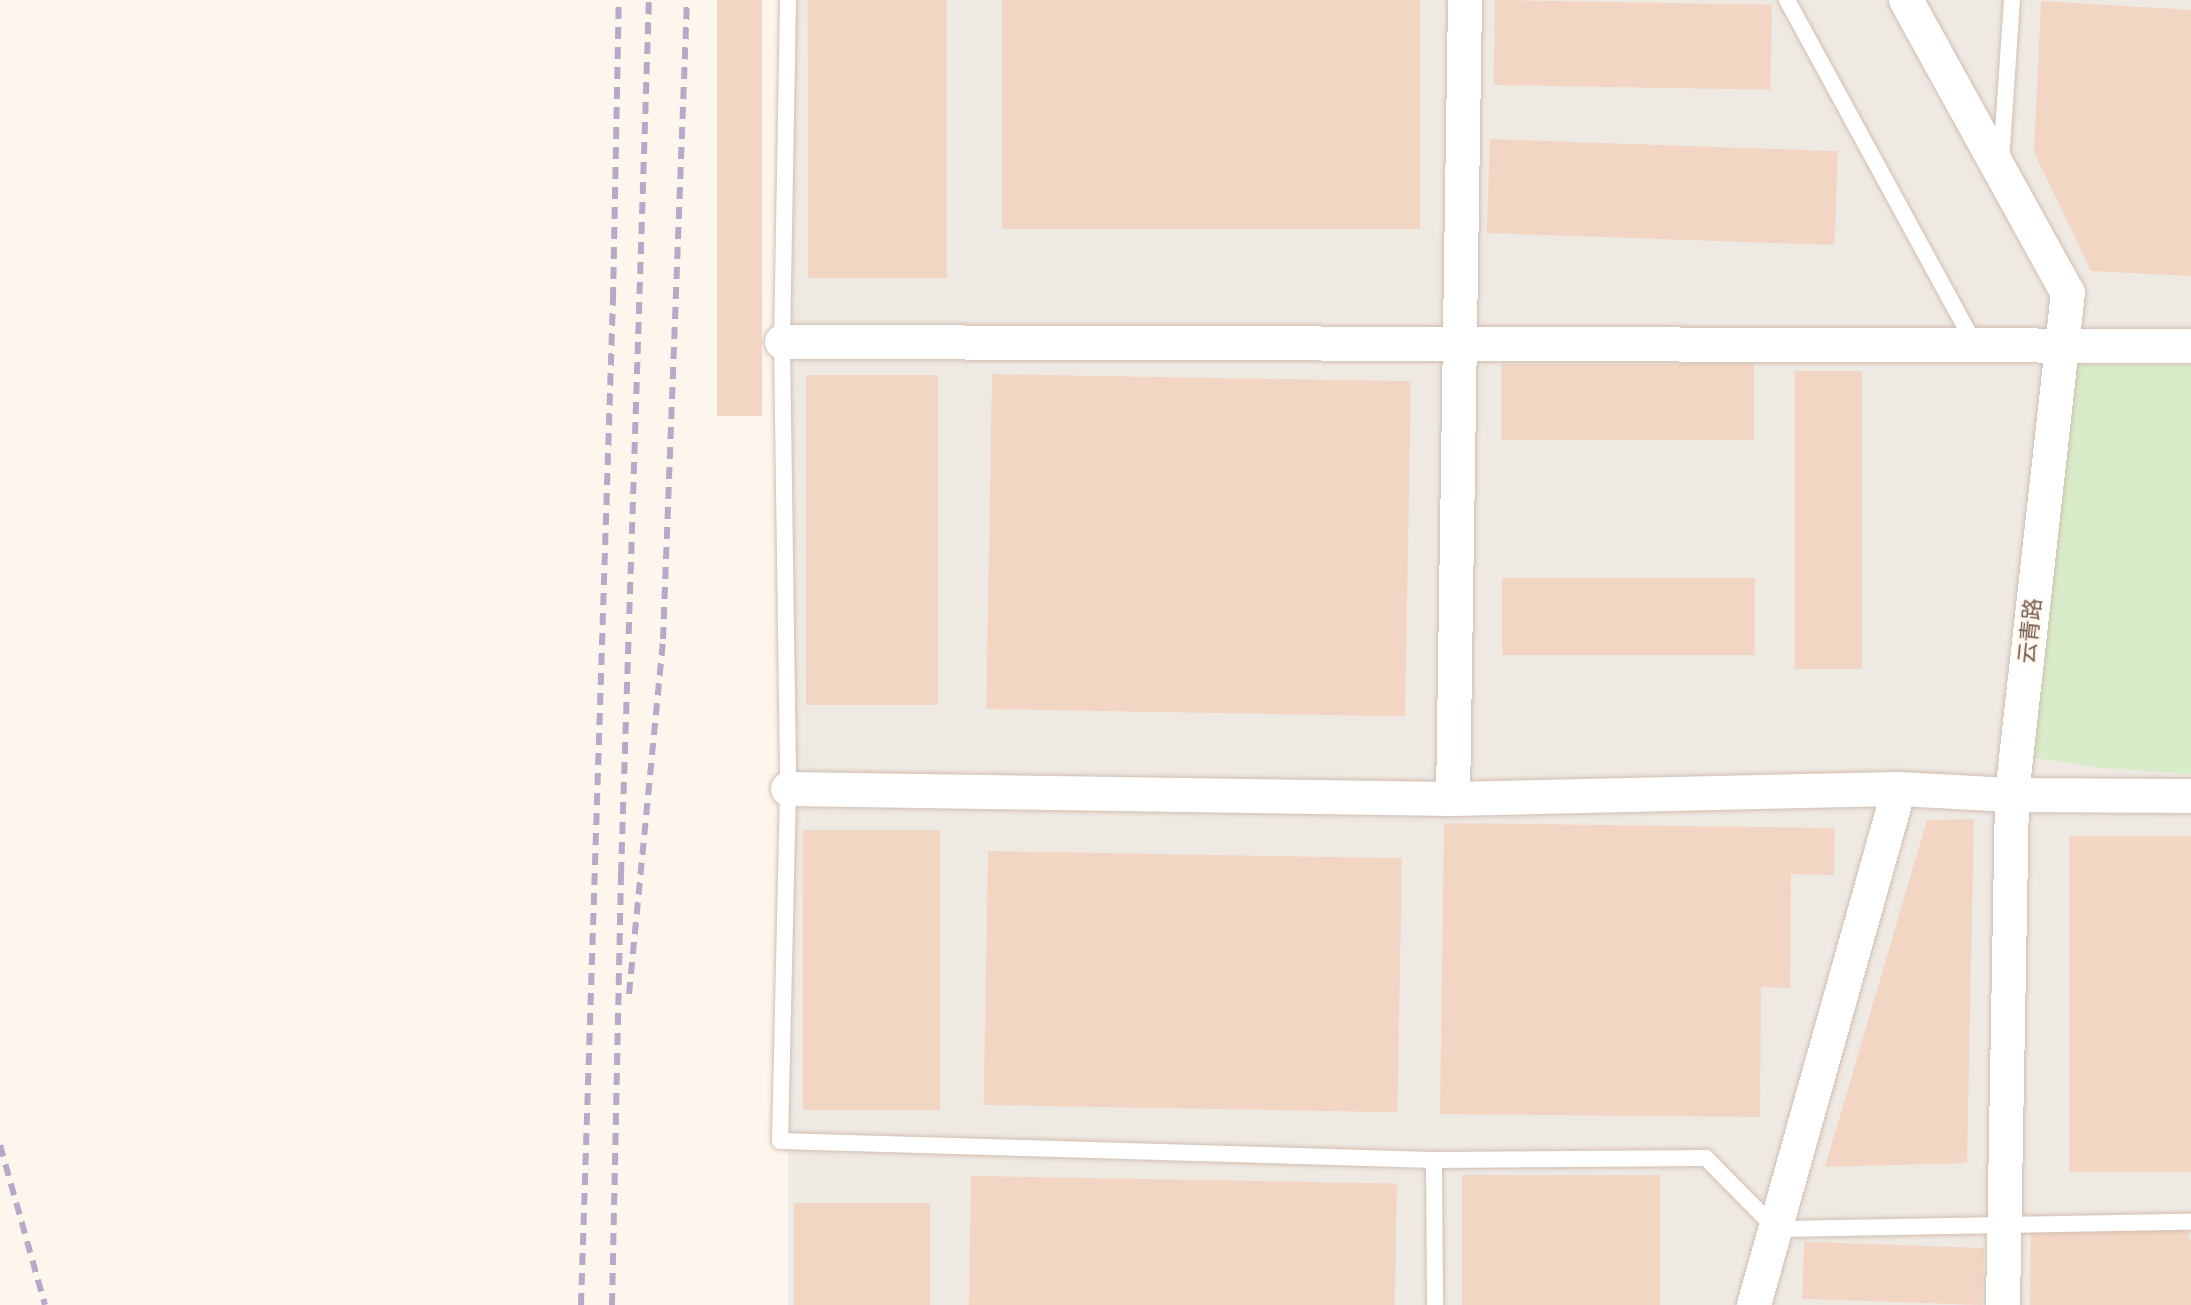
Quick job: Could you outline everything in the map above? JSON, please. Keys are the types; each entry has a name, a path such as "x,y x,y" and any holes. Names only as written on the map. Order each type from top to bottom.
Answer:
{"street":[{"path":"1453,799 1465,0"},
{"name":"云青路","path":"1906,0 2068,293 2012,795 2003,1305"},
{"path":"782,342 2191,346"},
{"path":"788,789 1453,799 1899,789 2012,795 2191,796"},
{"path":"1754,1305 1899,789"}],"lane":[{"path":"788,0 782,342 788,789 780,1141 1434,1160 1706,1158 1776,1229 2191,1222"},
{"path":"1787,0 1976,346"},
{"path":"2000,170 2012,0"},
{"path":"1434,1160 1435,1305"}],"shaded area":[{"path":"788,0 2191,0 2191,1305 788,1305"}],"green space":[{"path":"2076,357 2191,358 2191,774 2101,768 2029,757"}],"building":[{"path":"717,0 762,0 762,416 717,416"},
{"path":"808,0 947,0 947,278 808,278"},
{"path":"1002,0 1420,0 1420,229 1002,229"},
{"path":"1495,0 1772,5 1770,90 1494,85"},
{"path":"2041,1 2191,10 2191,276 2091,271 2034,152"},
{"path":"1490,139 1838,151 1835,245 1487,233"},
{"path":"1501,364 1754,364 1754,440 1501,440"},
{"path":"1795,371 1862,371 1862,669 1795,669"},
{"path":"992,374 1411,381 1405,716 986,709"},
{"path":"806,375 938,375 938,705 806,705"},
{"path":"1502,578 1755,578 1755,655 1502,655"},
{"path":"1974,819 1967,1163 1825,1167 1927,820"},
{"path":"1444,823 1835,828 1834,875 1791,874 1790,988 1761,987 1760,1117 1440,1114"},
{"path":"803,830 940,830 940,1110 803,1110"},
{"path":"2069,836 2191,836 2191,1172 2069,1172"},
{"path":"988,851 1402,858 1398,1112 984,1105"},
{"path":"1462,1175 1660,1175 1660,1305 1462,1305"},
{"path":"971,1176 1397,1183 1395,1305 969,1305"},
{"path":"794,1203 930,1203 930,1305 794,1305"},
{"path":"2185,1226 2191,1242 2191,1305 2030,1305 2031,1231"},
{"path":"1804,1242 1984,1248 1982,1305 1802,1299"}],"railway":[{"path":"581,1305 613,299 619,0"},
{"path":"612,1305 621,874 649,0"},
{"path":"629,994 663,639 687,0"},
{"path":"0,1145 45,1305"}]}
